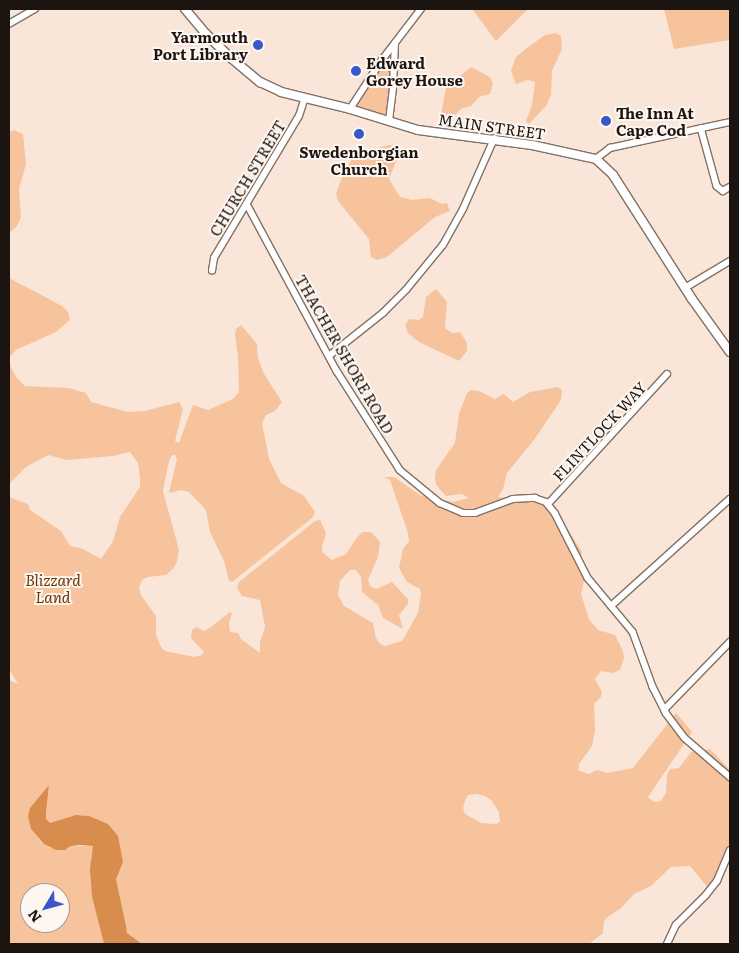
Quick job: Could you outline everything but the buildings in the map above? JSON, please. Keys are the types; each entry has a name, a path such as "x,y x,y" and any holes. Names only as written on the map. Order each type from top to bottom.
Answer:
{"main road":[{"name":"MAIN STREET","path":"185,9 216,45 255,78 276,90 423,130 573,152 596,159 613,175 685,288 730,352"}],"street":[{"path":"9,24 27,11 35,9"},
{"path":"350,109 380,62 421,9"},
{"path":"388,121 396,40"},
{"path":"380,62 394,69"},
{"name":"CHURCH STREET","path":"212,272 214,258 299,116 305,98"},
{"path":"596,159 610,148 730,122"},
{"path":"701,128 717,186 723,191 730,187"},
{"path":"329,356 383,313 406,290 443,245 463,209 494,139"},
{"name":"THACHER SHORE ROAD","path":"247,204 329,356 398,467 440,503 467,514 513,499 535,498 548,504"},
{"path":"685,288 730,261"},
{"name":"FLINTLOCK WAY","path":"548,504 667,374"},
{"path":"612,606 730,499"},
{"path":"548,504 584,572 634,636 653,688 664,710 685,738 730,777"},
{"path":"664,710 730,642"},
{"path":"667,944 676,925 717,881 730,851"}],"green space":[{"path":"472,9 528,9 496,41"},
{"path":"664,9 730,9 730,40 674,49"},
{"path":"556,33 561,36 562,49 552,71 551,95 546,106 529,124 526,121 532,105 535,82 528,80 516,84 511,71 516,57 545,35"},
{"path":"471,67 490,77 493,83 490,94 479,97 471,106 461,109 455,115 441,115 446,87"},
{"path":"384,68 392,74 387,112 384,116 358,108 356,104 378,70"},
{"path":"14,130 23,134 26,164 19,189 21,218 16,227 9,233 9,132"},
{"path":"390,145 397,147 400,151 389,179 400,197 412,200 430,198 442,204 447,203 450,211 435,217 387,257 377,260 371,257 369,239 338,201 336,194 352,158 365,151"},
{"path":"9,278 62,306 68,312 70,320 56,332 16,350 9,358"},
{"path":"436,289 447,302 445,328 452,333 460,332 467,343 467,351 459,361 419,342 408,333 405,325 409,319 419,320 423,317 426,297"},
{"name":"Blizzard Land","path":"241,325 257,344 258,358 264,374 282,402 275,411 266,415 262,423 269,459 281,483 304,496 315,512 312,518 232,582 229,581 224,561 210,532 206,510 189,492 181,490 169,493 177,459 175,455 172,455 163,491 179,550 177,562 166,575 148,577 142,580 139,587 141,595 156,616 156,635 161,647 165,651 194,657 202,655 204,652 191,638 192,630 196,627 204,631 230,612 232,613 229,623 230,632 238,633 241,639 260,653 260,642 265,627 260,600 242,596 237,588 239,582 315,521 320,520 326,533 322,552 332,560 346,554 358,536 363,532 371,532 380,542 378,557 368,580 370,586 376,589 392,582 408,599 408,604 399,615 403,629 383,618 378,605 362,592 361,577 356,570 350,570 340,581 338,595 344,606 373,623 376,638 380,644 385,646 402,641 418,613 421,593 420,589 407,582 399,568 403,549 409,541 408,533 390,480 384,477 394,477 420,495 453,502 469,498 462,494 446,496 436,485 435,478 436,470 455,443 459,413 467,393 471,390 479,391 495,399 504,394 513,402 530,392 558,387 562,390 561,400 534,440 507,473 503,489 498,497 510,499 526,494 544,506 553,506 581,550 582,554 579,557 584,581 581,594 589,619 598,630 615,635 623,651 624,658 620,670 613,673 601,671 595,679 602,692 601,697 594,704 595,731 592,746 579,764 578,770 589,774 597,770 607,773 633,768 676,713 692,732 648,797 654,802 661,801 666,793 667,775 670,769 679,768 691,752 710,749 730,770 730,846 709,889 690,866 671,867 651,886 634,894 621,908 609,916 604,921 603,933 589,944 142,944 127,933 116,879 95,818 82,815 50,823 46,820 49,786 30,808 31,829 50,848 68,849 71,846 94,846 91,859 92,897 104,944 9,944 9,680 18,684 9,669 9,497 28,504 30,510 61,531 70,546 83,549 101,559 113,541 120,517 140,487 140,478 138,463 130,452 113,456 67,460 48,455 26,467 9,484 9,363 16,377 25,386 68,388 86,393 91,402 128,412 145,411 179,402 183,409 175,441 179,443 193,405 208,410 233,399 239,392 238,356 236,329","holes":["477,794 485,796 492,801 499,812 500,822 496,824 481,823 465,814 463,808 468,795"]}],"shaded area":[{"path":"49,785 46,819 50,823 76,815 89,816 108,824 118,836 123,862 116,879 127,933 142,944 104,944 92,897 90,869 93,846 80,845 71,846 65,850 56,850 44,844 31,829 28,816 30,808"}],"place":[{"name":"Yarmouth Port Library","path":"258,45"},
{"name":"Edward Gorey House","path":"356,71"},
{"name":"The Inn At Cape Cod","path":"606,121"},
{"name":"Swedenborgian Church","path":"359,134"}]}
